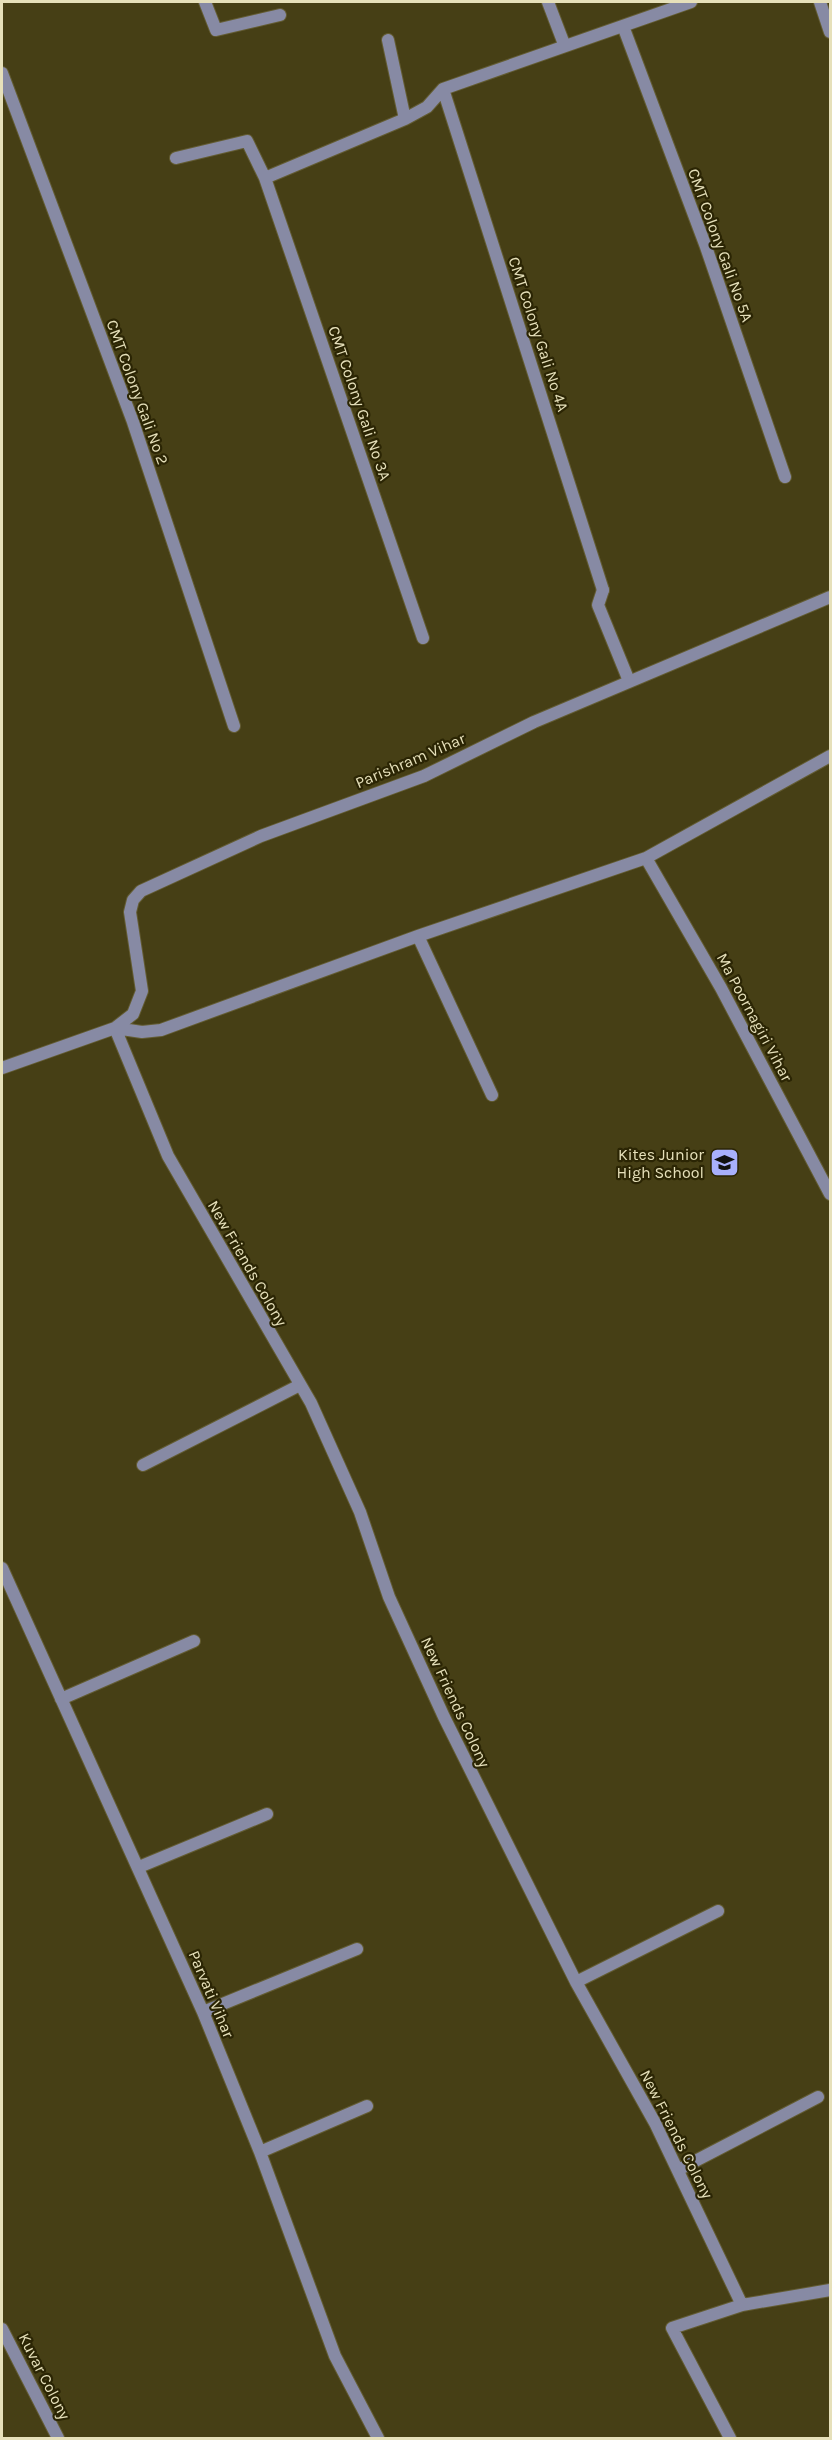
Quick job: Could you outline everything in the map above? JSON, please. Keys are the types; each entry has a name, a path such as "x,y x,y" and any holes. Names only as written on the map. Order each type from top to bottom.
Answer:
{"street":[{"path":"205,2 216,30 279,15"},
{"path":"548,2 564,44"},
{"path":"265,178 405,119 427,107 443,89 564,44 691,2"},
{"path":"820,2 831,32"},
{"name":"CMT Colony Gali No 5A","path":"623,26 706,247 785,477"},
{"path":"388,40 405,119"},
{"name":"CMT Colony Gali No 2","path":"2,73 133,422 234,726"},
{"name":"CMT Colony Gali No 4A","path":"443,89 603,590 598,605 629,681"},
{"name":"CMT Colony Gali No 3A","path":"176,158 248,141 265,178 423,638"},
{"name":"Parishram Vihar","path":"115,1028 133,1014 142,991 130,912 133,900 141,891 261,836 424,776 534,722 831,597"},
{"path":"2,1068 115,1028 142,1032 161,1030 418,936 646,858 831,756"},
{"name":"Ma Poornagiri Vihar","path":"646,858 721,988 831,1194"},
{"path":"418,936 492,1095"},
{"name":"New Friends Colony","path":"115,1028 168,1156 311,1403 360,1512 389,1597 444,1717 576,1982 655,2123 742,2305"},
{"path":"143,1465 300,1384"},
{"name":"Parvati Vihar","path":"2,1568 203,2012 260,2152 335,2356 378,2439"},
{"path":"61,1699 194,1641"},
{"path":"139,1867 267,1814"},
{"path":"576,1982 718,1911"},
{"path":"203,2012 357,1949"},
{"path":"678,2170 818,2097"},
{"path":"260,2152 367,2106"},
{"path":"730,2439 672,2328 742,2305 831,2290"},
{"name":"Kuvar Colony","path":"2,2329 58,2439"}],"place":[{"name":"Kites Junior High School","path":"725,1163"}]}
